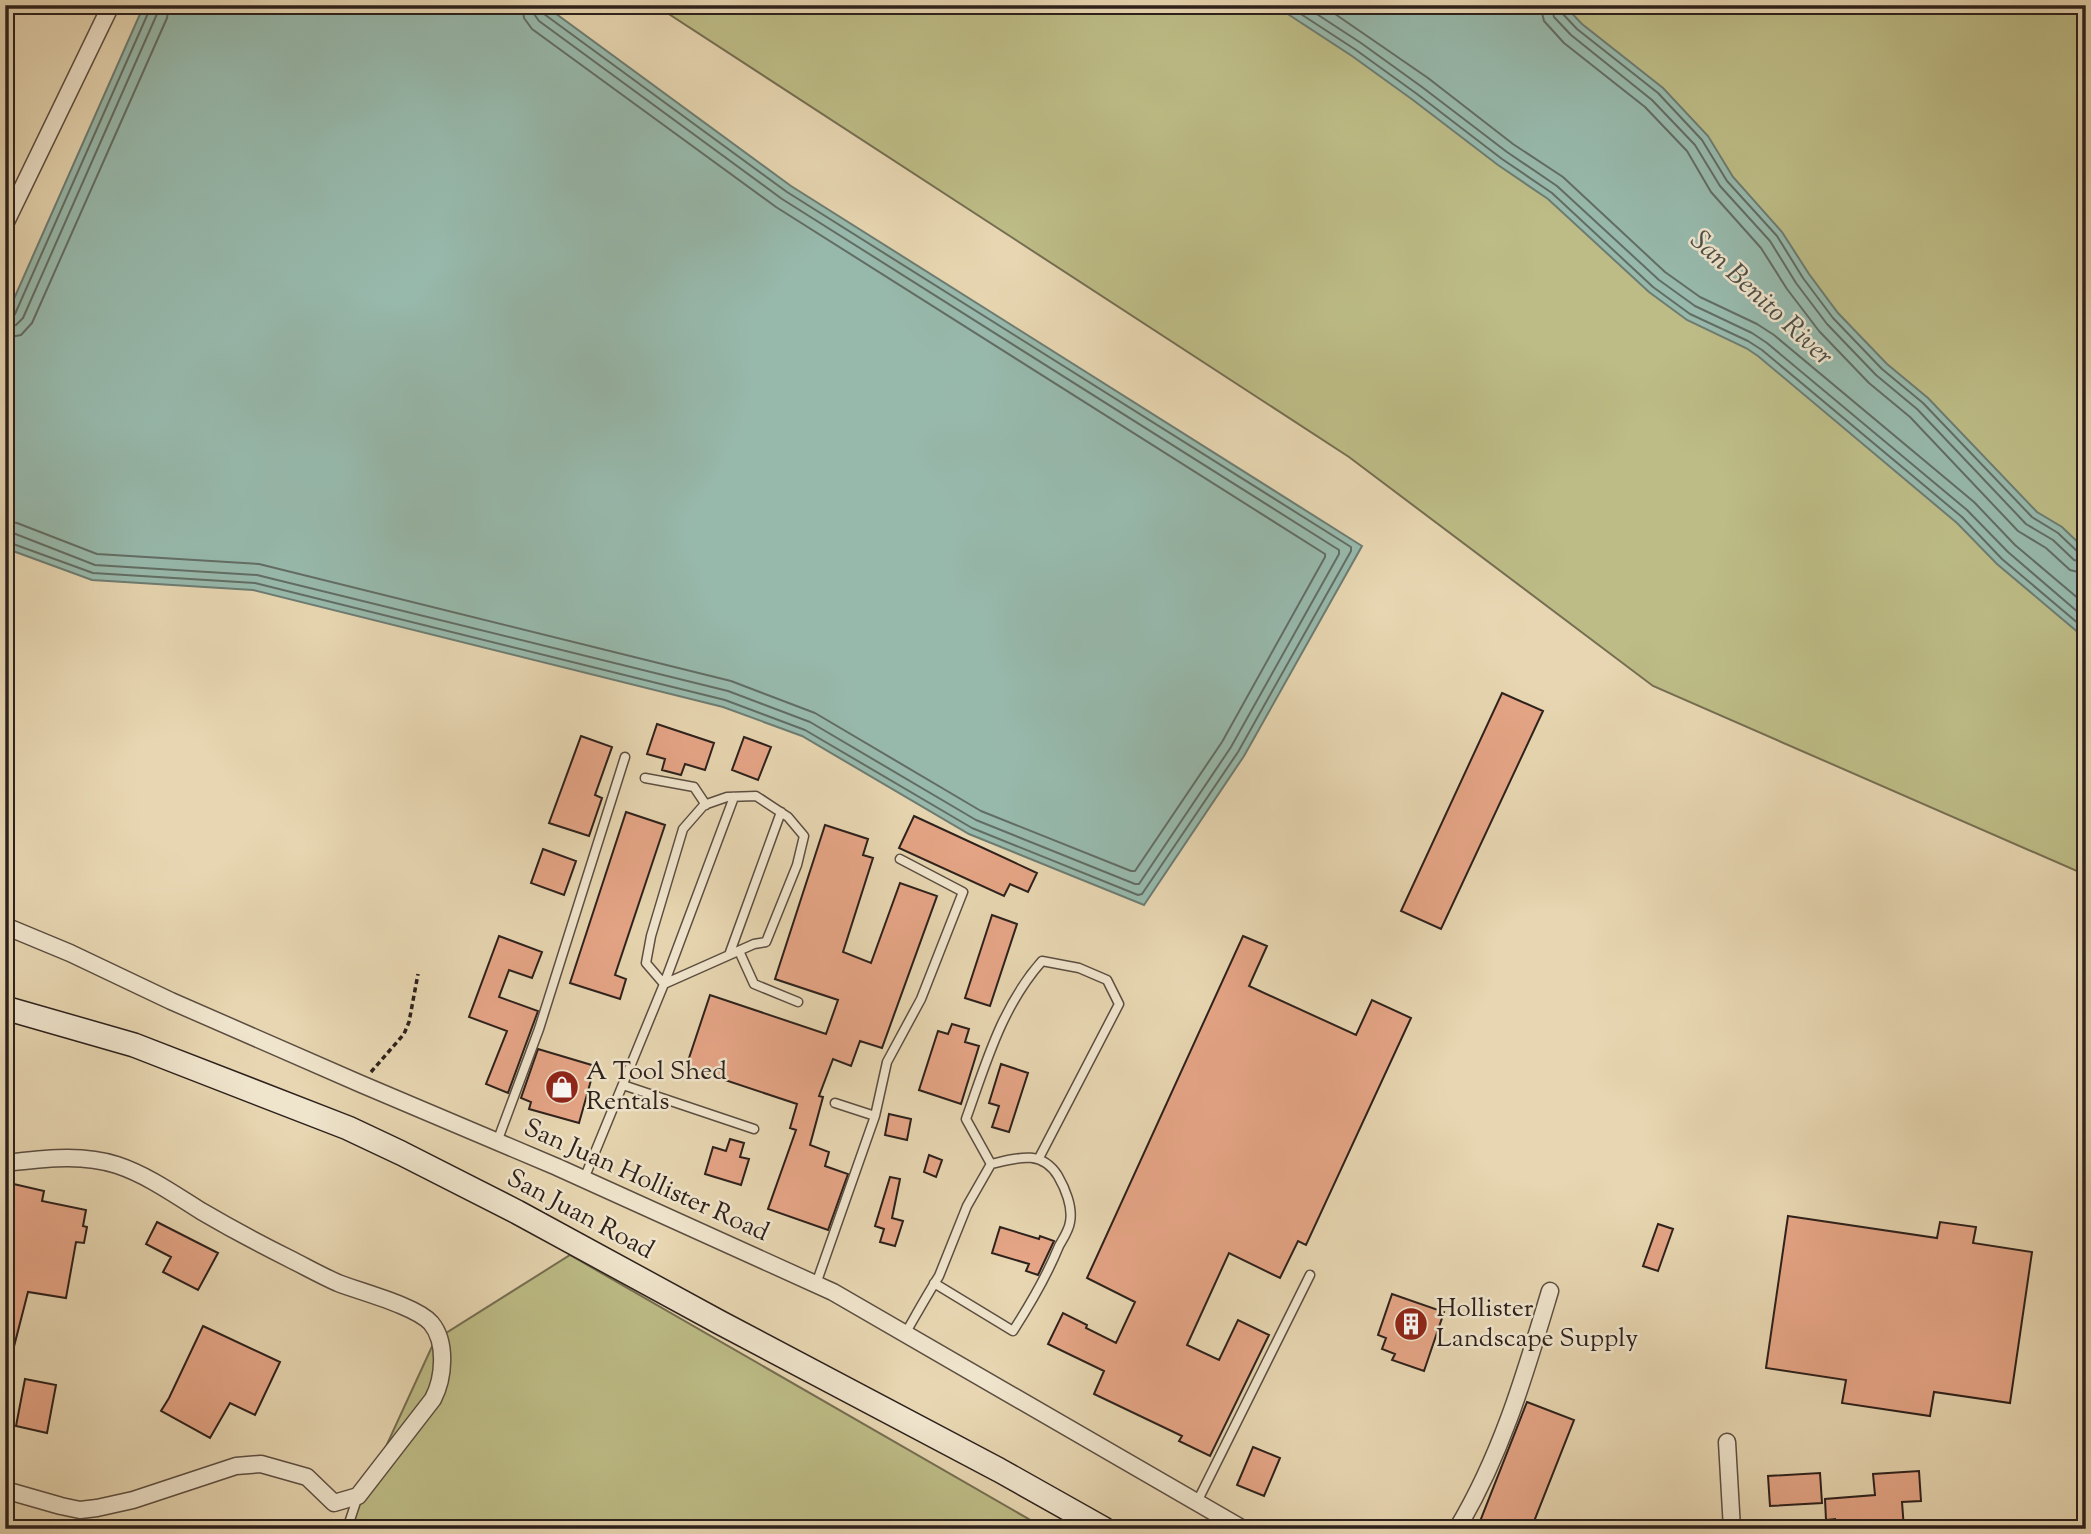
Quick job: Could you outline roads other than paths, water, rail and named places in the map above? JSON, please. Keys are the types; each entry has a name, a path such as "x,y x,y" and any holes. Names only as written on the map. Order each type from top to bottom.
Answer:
{"main road":[{"name":"San Juan Road","path":"5,1008 134,1045 348,1128 401,1153 517,1212 1104,1529"}],"street":[{"path":"5,224 111,5"},
{"name":"San Juan Hollister Road","path":"5,926 816,1284 1243,1529"},
{"path":"5,1163 55,1157 93,1160 114,1164 141,1175 235,1231 336,1282 415,1311 429,1320 435,1328 442,1355 438,1390 426,1410 358,1496 334,1503 307,1476 261,1464 236,1466 133,1500 80,1510 5,1490"},
{"path":"1457,1529 1505,1432 1550,1291"},
{"path":"1727,1442 1732,1529"}],"lane":[{"path":"497,1142 539,1029 625,757"},
{"path":"645,778 694,787 706,805"},
{"path":"583,1179 664,984 734,796"},
{"path":"757,796 788,817 804,836 797,865 766,942 664,984 646,963 651,936 683,828 706,805 727,797 757,796"},
{"path":"729,955 780,812"},
{"path":"816,1284 875,1116 887,1062 920,999 962,892 900,859"},
{"path":"739,951 754,984 798,1002"},
{"path":"991,1164 966,1119 996,1034 1027,978 1042,961 1079,968 1107,980 1119,1004 1040,1158"},
{"path":"623,1085 754,1129"},
{"path":"835,1103 875,1116"},
{"path":"905,1334 934,1283 967,1206 991,1164 1013,1159 1040,1158 1053,1169 1064,1185 1070,1222 1043,1284 1013,1331 934,1283"},
{"path":"1197,1502 1310,1275"},
{"path":"347,1529 358,1496"}],"water":[{"path":"144,5 544,5 791,186 1362,546 1244,756 1144,905 969,834 802,736 723,707 253,590 92,580 5,546 5,319"},
{"name":"San Benito River","path":"1274,5 1564,5 1582,24 1663,88 1708,136 1733,177 1782,232 1838,313 1887,364 1928,398 2037,512 2062,527 2086,550 2086,639 1997,564 1957,523 1758,356 1687,320 1649,292 1548,199 1352,56"}],"place":[{"name":"A Tool Shed Rentals","path":"562,1087"},
{"name":"Hollister Landscape Supply","path":"1411,1324"}]}
